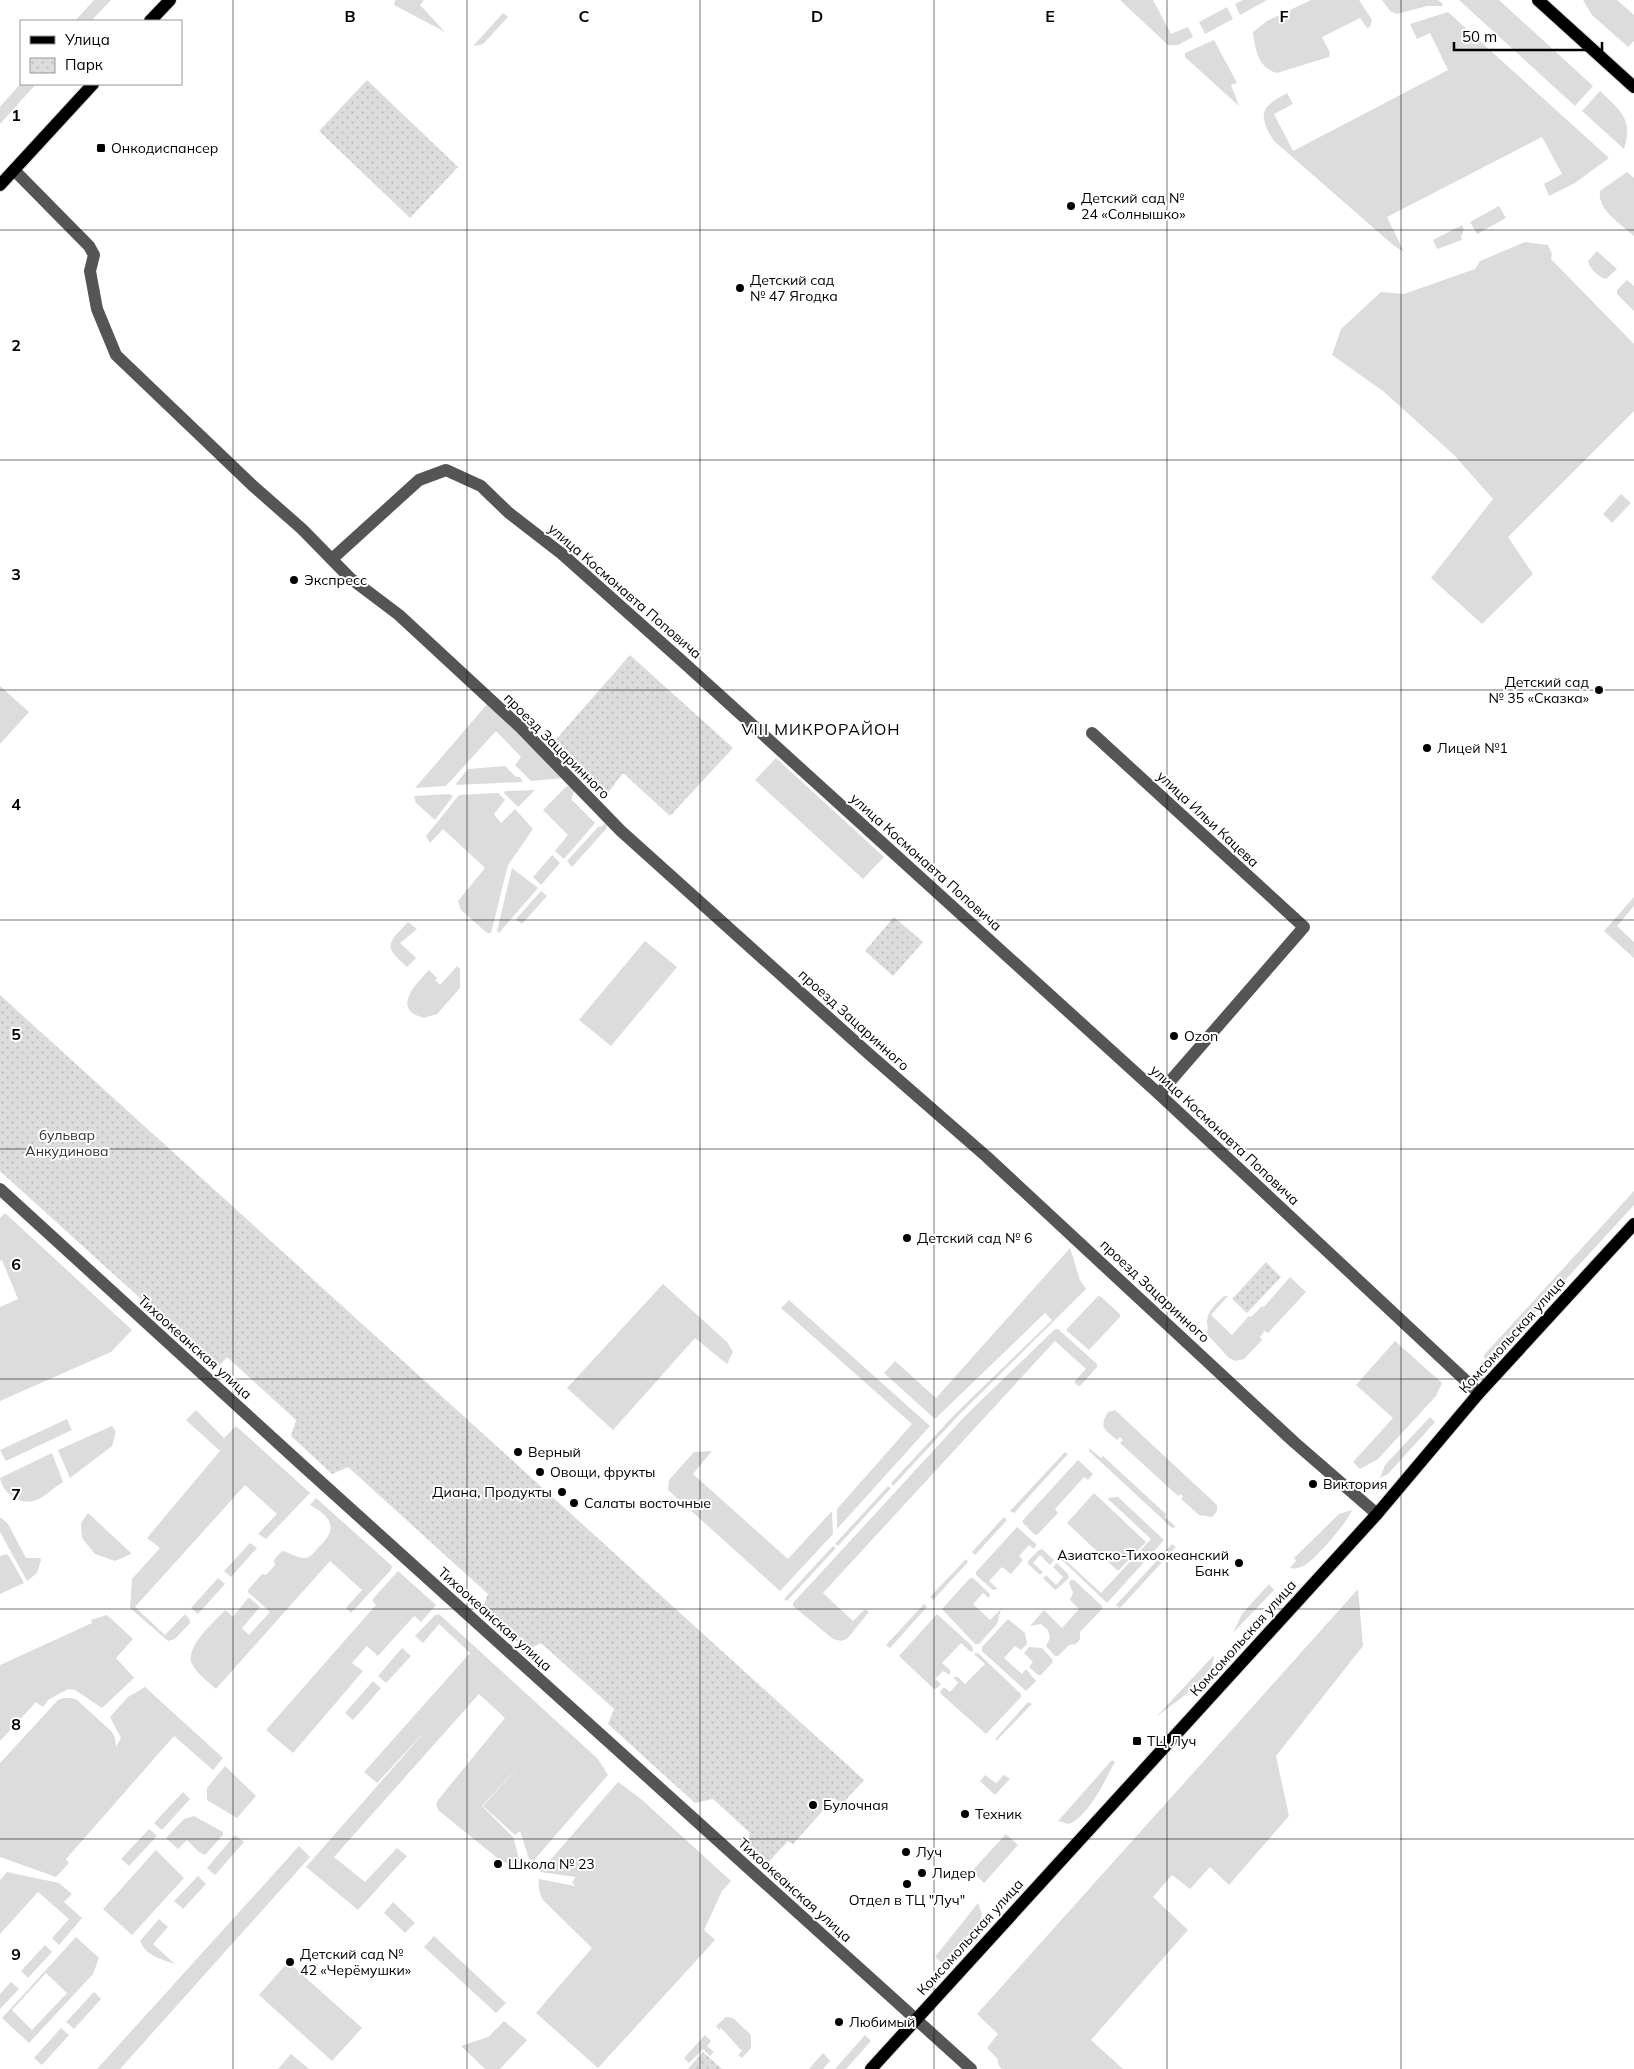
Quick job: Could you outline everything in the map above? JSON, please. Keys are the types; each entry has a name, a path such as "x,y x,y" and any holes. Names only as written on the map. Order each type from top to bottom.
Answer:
{"main road":[{"path":"151,20 170,0"},
{"path":"1538,0 1634,87"},
{"path":"0,185 92,85"},
{"name":"Комсомольская улица","path":"871,2069 1377,1514 1479,1393 1634,1224"}],"street":[{"name":"проезд Зацаринного","path":"14,170 89,246 94,255 90,271 97,309 116,355 350,578 399,615 520,727 621,830 869,1054 987,1157 1294,1442 1377,1514"},
{"name":"улица Космонавта Поповича","path":"332,559 419,480 446,470 481,486 509,512 562,554 682,661 1159,1094 1479,1393"},
{"name":"улица Ильи Кацева","path":"1092,733 1304,927 1159,1094"},
{"name":"Тихоокеанская улица","path":"0,1189 971,2069"}],"green space":[{"path":"94,0 111,0 92,20 76,20"},
{"path":"395,0 424,0 420,5 445,32 394,5"},
{"path":"1120,0 1153,0 1171,34 1188,27 1193,37 1178,45 1168,45"},
{"path":"1243,0 1267,0 1240,15 1235,4"},
{"path":"1311,0 1359,0 1372,20 1370,27 1367,28 1360,18 1322,37 1330,53 1329,57 1277,73 1266,67 1259,57 1253,32 1267,21"},
{"path":"1382,0 1438,0 1443,4 1442,6 1427,6 1397,14 1390,11"},
{"path":"1459,0 1499,0 1593,86 1575,106"},
{"path":"1583,0 1617,0 1634,15 1634,41 1628,47 1592,15"},
{"path":"1227,7 1233,19 1205,34 1199,22"},
{"path":"1448,12 1609,158 1575,183 1549,196 1544,184 1562,174 1542,137 1387,217 1404,252 1393,245 1274,141 1265,124 1264,112 1267,107 1287,93 1293,104 1274,114 1293,151 1448,70 1430,33 1417,39 1410,24"},
{"path":"503,13 508,17 483,44 475,46 474,45"},
{"path":"1214,40 1237,83 1231,85 1239,106 1185,57 1185,53"},
{"path":"367,80 458,167 410,218 319,131"},
{"path":"20,84 35,85 0,124 0,107"},
{"path":"1600,91 1619,110 1626,123 1627,139 1624,149 1582,111"},
{"path":"1627,172 1634,178 1634,236 1611,216 1600,198 1600,191"},
{"path":"1499,206 1506,218 1477,234 1470,222"},
{"path":"1462,225 1464,229 1461,237 1462,240 1437,249 1433,240"},
{"path":"1525,242 1548,245 1552,254 1551,259 1634,344 1634,411 1508,537 1533,574 1482,624 1431,578 1493,499 1454,455 1383,391 1332,355 1341,329 1381,292 1404,294 1475,269 1480,261"},
{"path":"1597,251 1617,269 1606,279 1597,275 1592,270 1588,261"},
{"path":"1627,280 1634,286 1634,311 1617,294 1617,290"},
{"path":"1621,494 1631,503 1612,523 1603,514"},
{"path":"630,655 733,748 670,816 623,773 607,794 552,744"},
{"path":"0,686 29,712 0,744"},
{"path":"489,702 521,737 564,778 531,781 515,765 521,757 496,731 446,786 415,788"},
{"path":"776,758 884,857 863,879 755,780"},
{"path":"505,766 516,777 520,777 523,782 455,785 468,769"},
{"path":"567,786 574,787 575,790 571,799 595,823 564,859 555,851 568,835 543,810"},
{"path":"535,790 518,807 504,793 505,791"},
{"path":"498,793 505,800 494,814 501,823 515,809 533,829 508,865 491,933 487,933 461,910 458,901 485,868 443,829 430,843 426,836 459,795"},
{"path":"449,794 453,796 435,820 416,803 414,796"},
{"path":"609,821 606,829 572,867 567,861 599,826"},
{"path":"552,855 560,863 541,885 533,877"},
{"path":"512,868 538,888 499,933 497,931"},
{"path":"541,891 547,896 522,924 516,919"},
{"path":"1634,897 1634,906 1617,926 1634,942 1634,958 1604,931"},
{"path":"894,917 923,942 893,976 865,951"},
{"path":"408,922 417,929 400,943 416,958 407,967 394,954 391,945 392,940"},
{"path":"645,941 677,967 611,1046 579,1020"},
{"path":"457,966 460,969 460,988 437,1014 424,1018 414,1014 409,1009 407,1002 409,996 429,970 437,978 435,980 440,985"},
{"name":"бульвар Анкудинова","path":"0,995 864,1780 842,1804 834,1798 793,1844 788,1841 765,1866 747,1850 750,1833 713,1799 695,1803 608,1724 614,1709 541,1643 527,1650 482,1610 488,1594 348,1467 332,1474 291,1436 296,1420 227,1357 217,1368 0,1171"},
{"path":"1634,1191 1634,1205 1491,1361 1485,1364 1484,1355"},
{"path":"5,1213 132,1330 111,1352 0,1401 0,1307 18,1299 2,1260 0,1261 0,1218"},
{"path":"1070,1248 1080,1280 1086,1289 959,1415 893,1486 891,1483 956,1413 1052,1320 1045,1313 935,1419 884,1373 895,1361 936,1398"},
{"path":"1266,1262 1281,1277 1247,1313 1232,1299"},
{"path":"1290,1277 1306,1292 1268,1333 1263,1330 1264,1332 1260,1337 1262,1340 1244,1359 1236,1361 1229,1358 1206,1333 1209,1313 1213,1307 1224,1296 1228,1296 1211,1315 1232,1335 1249,1316 1251,1317 1262,1306 1264,1307"},
{"path":"663,1284 727,1342 733,1352 727,1364 695,1338 613,1430 567,1388"},
{"path":"1098,1296 1120,1314 1120,1317 1089,1350 1066,1330"},
{"path":"789,1300 930,1426 837,1529 837,1509 912,1424 781,1308"},
{"path":"1055,1329 1058,1329 1097,1364 1097,1367 1078,1386 1074,1382 1086,1369 1055,1341 823,1593 853,1621 865,1609 869,1612 847,1639 841,1641 833,1639 793,1606 793,1603 967,1414"},
{"path":"1395,1341 1442,1383 1436,1396 1378,1459 1360,1469 1353,1462 1393,1418 1356,1385"},
{"path":"196,1410 224,1438 236,1426 310,1493 266,1539 258,1534 277,1514 245,1485 135,1607 165,1635 185,1614 190,1623 175,1639 168,1641 130,1608 132,1579 160,1548 147,1538 220,1451 186,1420"},
{"path":"1115,1410 1217,1505 1217,1511 1212,1517 1199,1515 1181,1499 1183,1497 1181,1494 1178,1496 1120,1443 1123,1440 1120,1437 1117,1440 1106,1431 1103,1425 1105,1417 1108,1412"},
{"path":"1430,1417 1435,1422 1388,1474 1380,1478 1385,1465"},
{"path":"67,1419 72,1430 6,1461 0,1450"},
{"path":"112,1426 116,1432 112,1446 70,1478 58,1450"},
{"path":"1089,1448 1101,1458 1103,1456 1166,1514 1165,1517 1176,1527 1172,1528 1089,1451"},
{"path":"712,1451 693,1474 788,1559 832,1511 833,1534 780,1591 668,1490 669,1480 694,1452"},
{"path":"1065,1452 1068,1454 1014,1513 1010,1511"},
{"path":"52,1453 63,1482 41,1498 27,1502 16,1499 4,1488 0,1478"},
{"path":"1078,1460 1093,1474 1088,1480 1084,1477 1055,1509 1058,1513 1035,1535 1023,1523 1023,1520"},
{"path":"888,1486 891,1488 838,1546 835,1544"},
{"path":"1094,1493 1146,1542 1118,1571 1067,1523"},
{"path":"1118,1497 1164,1540 1107,1603 1062,1560 1062,1557 1101,1593 1151,1539 1107,1498"},
{"path":"316,1498 392,1566 391,1570 351,1613 346,1608 362,1590 330,1561 216,1689 192,1664 192,1650 201,1636 225,1610 233,1617 248,1598 260,1607 242,1628 249,1635 270,1612 248,1590 262,1574 266,1575 275,1565 274,1560 282,1551 306,1558 312,1555 324,1542 328,1536 330,1525 324,1515 310,1505"},
{"path":"1352,1510 1338,1530 1310,1562 1298,1568 1290,1568 1296,1561 1294,1558 1339,1514"},
{"path":"88,1513 131,1554 115,1561 95,1554 82,1538 81,1523"},
{"path":"0,1517 8,1524 26,1558 40,1558 41,1560 37,1573 27,1581 0,1532"},
{"path":"1004,1517 1007,1520 975,1555 972,1552"},
{"path":"1017,1527 1036,1546 1034,1549 1029,1545 1019,1556 1023,1560 1011,1574 1002,1567 989,1581 998,1589 993,1590 976,1575 976,1572"},
{"path":"250,1543 257,1548 231,1577 224,1571"},
{"path":"1172,1544 1176,1547 1120,1608 1116,1605"},
{"path":"833,1546 836,1548 787,1601 784,1599"},
{"path":"1042,1549 1054,1560 1050,1565 1040,1555 1033,1563 1043,1572 1040,1575 1028,1564 1028,1561"},
{"path":"6,1554 24,1583 0,1594 0,1556"},
{"path":"966,1559 968,1562 933,1600 930,1597"},
{"path":"1057,1563 1068,1574 1069,1578 1055,1590 1043,1578 1046,1575 1056,1585 1063,1577 1053,1567"},
{"path":"398,1571 436,1605 421,1622 414,1616 378,1656 367,1646 352,1663 363,1671 293,1753 266,1730 376,1605 372,1600"},
{"path":"218,1578 225,1584 198,1614 191,1608"},
{"path":"970,1578 973,1578 990,1594 989,1598 983,1593 973,1604 990,1620 1001,1609 997,1624 979,1644 975,1644 942,1609"},
{"path":"1071,1580 1074,1580 1102,1606 1102,1609 1080,1632 1080,1639 1076,1644 1069,1645 1058,1656 1055,1656 1046,1646 1050,1638 1048,1630 1041,1624 1030,1626 1044,1610 1062,1628 1079,1609 1070,1600 1073,1593 1069,1583"},
{"path":"1269,1584 1274,1590 1233,1633 1242,1614"},
{"path":"1358,1589 1363,1646 1276,1756 1289,1816 1229,1885 1210,1867 1190,1889 1172,1875 1153,1897 1188,1930 1091,2040 1123,2069 1002,2069 997,2058 987,2048 998,2034 977,2014"},
{"path":"924,1604 927,1607 890,1648 886,1645"},
{"path":"439,1614 598,1759 608,1775 534,1860 529,1859 520,1831 515,1835 483,1806 528,1756 482,1806 513,1837 520,1862 509,1864 501,1861 438,1810 436,1804 505,1718 479,1694 334,1857 365,1882 397,1848 407,1856 358,1910 306,1867 428,1728 377,1783 364,1772 470,1653 439,1624 423,1643 415,1636 435,1615"},
{"path":"937,1614 972,1646 973,1651 971,1652 961,1643 942,1663 950,1670 950,1675 943,1671 935,1679 941,1684 934,1689 899,1656"},
{"path":"107,1615 133,1639 116,1658 134,1678 102,1708 75,1690 68,1689 48,1700 43,1707 36,1702 0,1741 0,1665 92,1623 91,1620"},
{"path":"1008,1619 1025,1633 1027,1644 1021,1650 1015,1646 1004,1658 1022,1674 1026,1669 1036,1681 1026,1691 982,1651 982,1647"},
{"path":"1029,1647 1042,1648 1052,1659 1053,1662 1041,1675 1038,1675 1029,1667 1033,1662 1024,1653"},
{"path":"402,1648 411,1656 386,1683 378,1676"},
{"path":"976,1653 1021,1694 1021,1697 986,1734 941,1694 940,1691 944,1687 950,1692 958,1683 953,1677 958,1677 965,1684 985,1664 974,1654"},
{"path":"1214,1655 1208,1673 1182,1698 1156,1717"},
{"path":"373,1681 381,1688 353,1720 345,1713"},
{"path":"145,1687 223,1758 213,1770 174,1736 66,1859 69,1863 56,1877 0,1857 0,1763 58,1700 65,1698 77,1700 112,1732 116,1747 121,1738 110,1717 128,1697"},
{"path":"1028,1702 1032,1704 996,1741 996,1738"},
{"path":"1112,1760 1115,1762 1090,1806 1076,1820 1069,1824 1058,1821"},
{"path":"225,1766 256,1796 237,1818 207,1800 207,1788"},
{"path":"985,1775 996,1783 1004,1775 1010,1779 995,1795 980,1781"},
{"path":"618,1782 641,1799 731,1881 722,1891 704,1930 715,1940 598,2068 536,2013 592,1948 543,1900 539,1879 575,1886 572,1882 576,1877 540,1872"},
{"path":"183,1792 190,1799 162,1830 154,1823"},
{"path":"194,1816 223,1832 223,1835 205,1855 199,1852 187,1840 178,1849 166,1838 184,1819"},
{"path":"149,1829 157,1836 129,1866 121,1859"},
{"path":"1006,1834 1018,1845 984,1883 972,1871"},
{"path":"235,1835 244,1842 215,1875 207,1868"},
{"path":"299,1846 310,1857 120,2069 97,2069"},
{"path":"156,1850 184,1878 132,1935 103,1909"},
{"path":"7,1872 59,1883 72,1894 64,1902 82,1918 59,1945 52,1938 69,1919 38,1892 0,1934 0,1880"},
{"path":"198,1876 206,1884 183,1909 174,1901"},
{"path":"393,1902 415,1923 405,1933 384,1913"},
{"path":"978,1903 982,1914 979,1923 942,1963 935,1957"},
{"path":"159,1919 168,1927 153,1944 175,1964 150,1954 140,1941"},
{"path":"434,1936 506,2003 496,2013 424,1947"},
{"path":"76,1937 99,1958 93,1974 29,2043 2,2018","holes":["46,1973 67,1993 32,2030 12,2010"]},
{"path":"45,1945 52,1952 28,1978 21,1971"},
{"path":"288,1962 362,2028 332,2061 259,1995"},
{"path":"11,1982 19,1989 0,2009 0,1994"},
{"path":"94,1992 101,1999 74,2029 66,2022"},
{"path":"726,2017 733,2018 751,2035 751,2048 742,2058 738,2055 742,2051 721,2028 719,2030 716,2026"},
{"path":"504,2021 527,2040 500,2069 485,2069 461,2046 488,2037"},
{"path":"61,2028 69,2035 42,2065 34,2058"},
{"path":"705,2035 711,2041 707,2046 714,2052 710,2056 703,2049 689,2063 684,2058"},
{"path":"865,2035 871,2041 846,2069 835,2069"},
{"path":"703,2052 722,2069 688,2069"},
{"path":"823,2053 830,2061 823,2069 809,2069"},
{"path":"291,2054 309,2069 278,2069"}],"place":[{"name":"Онкодиспансер","path":"101,148"},
{"name":"Детский сад № 24 «Солнышко»","path":"1071,206"},
{"name":"Детский сад № 47 Ягодка","path":"740,288"},
{"name":"Экспресс","path":"294,580"},
{"name":"Детский сад № 35 «Сказка»","path":"1599,690"},
{"name":"Лицей №1","path":"1427,748"},
{"name":"Ozon","path":"1174,1036"},
{"name":"Детский сад № 6","path":"907,1238"},
{"name":"Верный","path":"518,1452"},
{"name":"Овощи, фрукты","path":"540,1472"},
{"name":"Виктория","path":"1313,1484"},
{"name":"Диана, Продукты","path":"562,1492"},
{"name":"Салаты восточные","path":"574,1503"},
{"name":"Азиатско-Тихоокеанский Банк","path":"1239,1563"},
{"name":"ТЦ Луч","path":"1137,1741"},
{"name":"Булочная","path":"813,1805"},
{"name":"Техник","path":"965,1814"},
{"name":"Луч","path":"906,1852"},
{"name":"Школа № 23","path":"498,1864"},
{"name":"Лидер","path":"922,1873"},
{"name":"Отдел в ТЦ \"Луч\"","path":"907,1884"},
{"name":"Детский сад № 42 «Черёмушки»","path":"290,1962"},
{"name":"Любимый","path":"839,2022"}],"district":[{"name":"VIII МИКРОРАЙОН","path":"821,729"}]}
